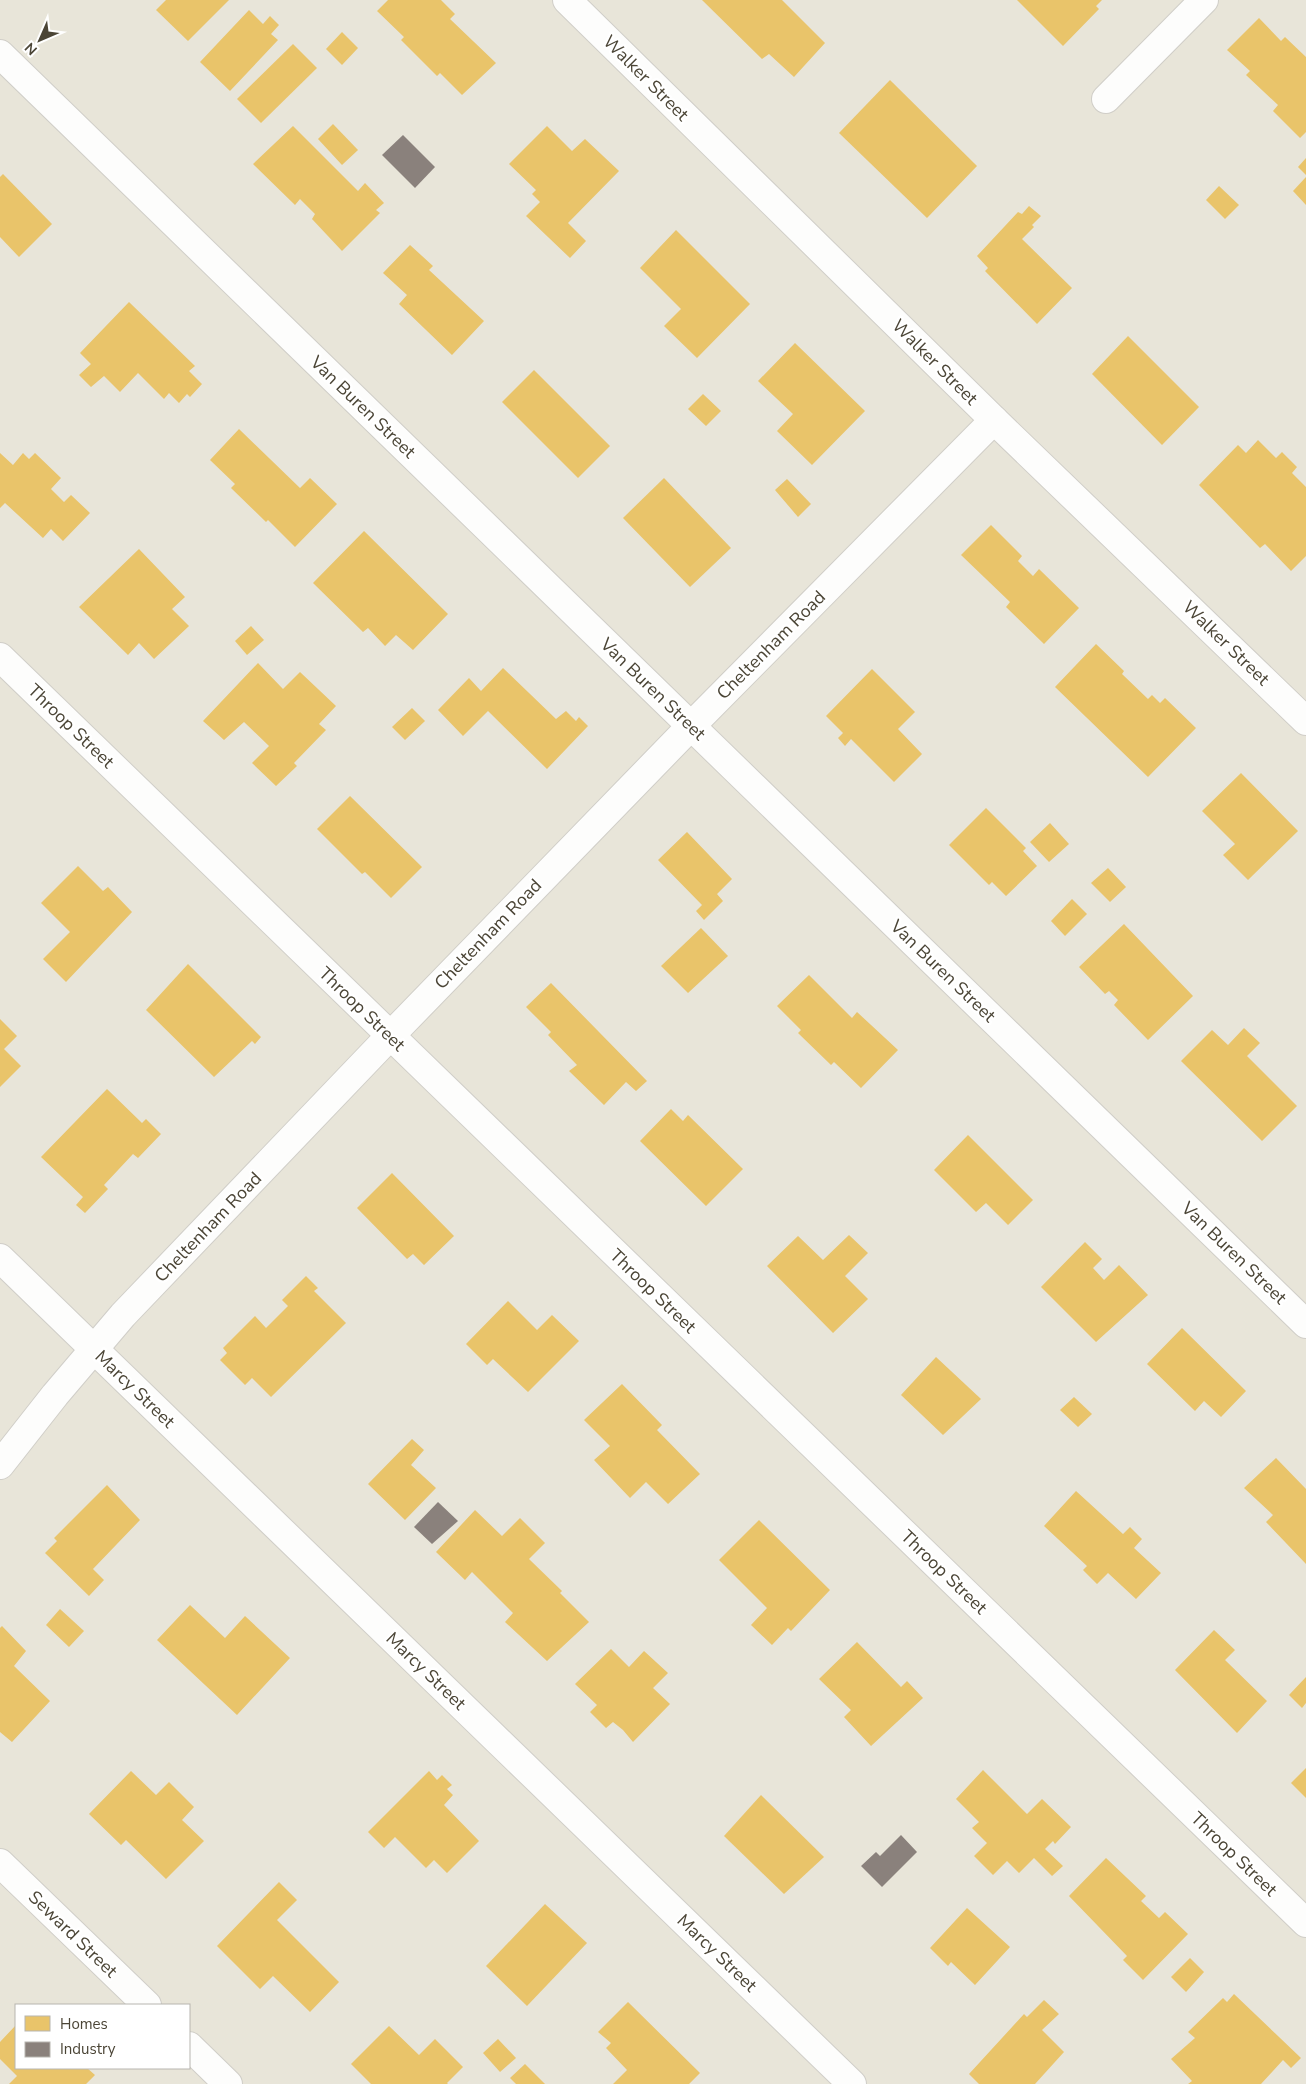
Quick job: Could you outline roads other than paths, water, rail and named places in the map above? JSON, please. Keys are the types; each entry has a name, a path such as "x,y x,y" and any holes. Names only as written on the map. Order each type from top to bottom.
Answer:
{"street":[{"name":"Walker Street","path":"567,0 994,420 1306,721"},
{"path":"1106,99 1204,0"},
{"name":"Van Buren Street","path":"0,54 1306,1324"},
{"name":"Cheltenham Road","path":"0,1465 123,1316 390,1036 691,726 994,420"},
{"name":"Throop Street","path":"0,657 1306,1923"},
{"name":"Marcy Street","path":"0,1258 852,2084"},
{"name":"Seward Street","path":"0,1863 145,2004"},
{"path":"190,2047 228,2084"}]}
